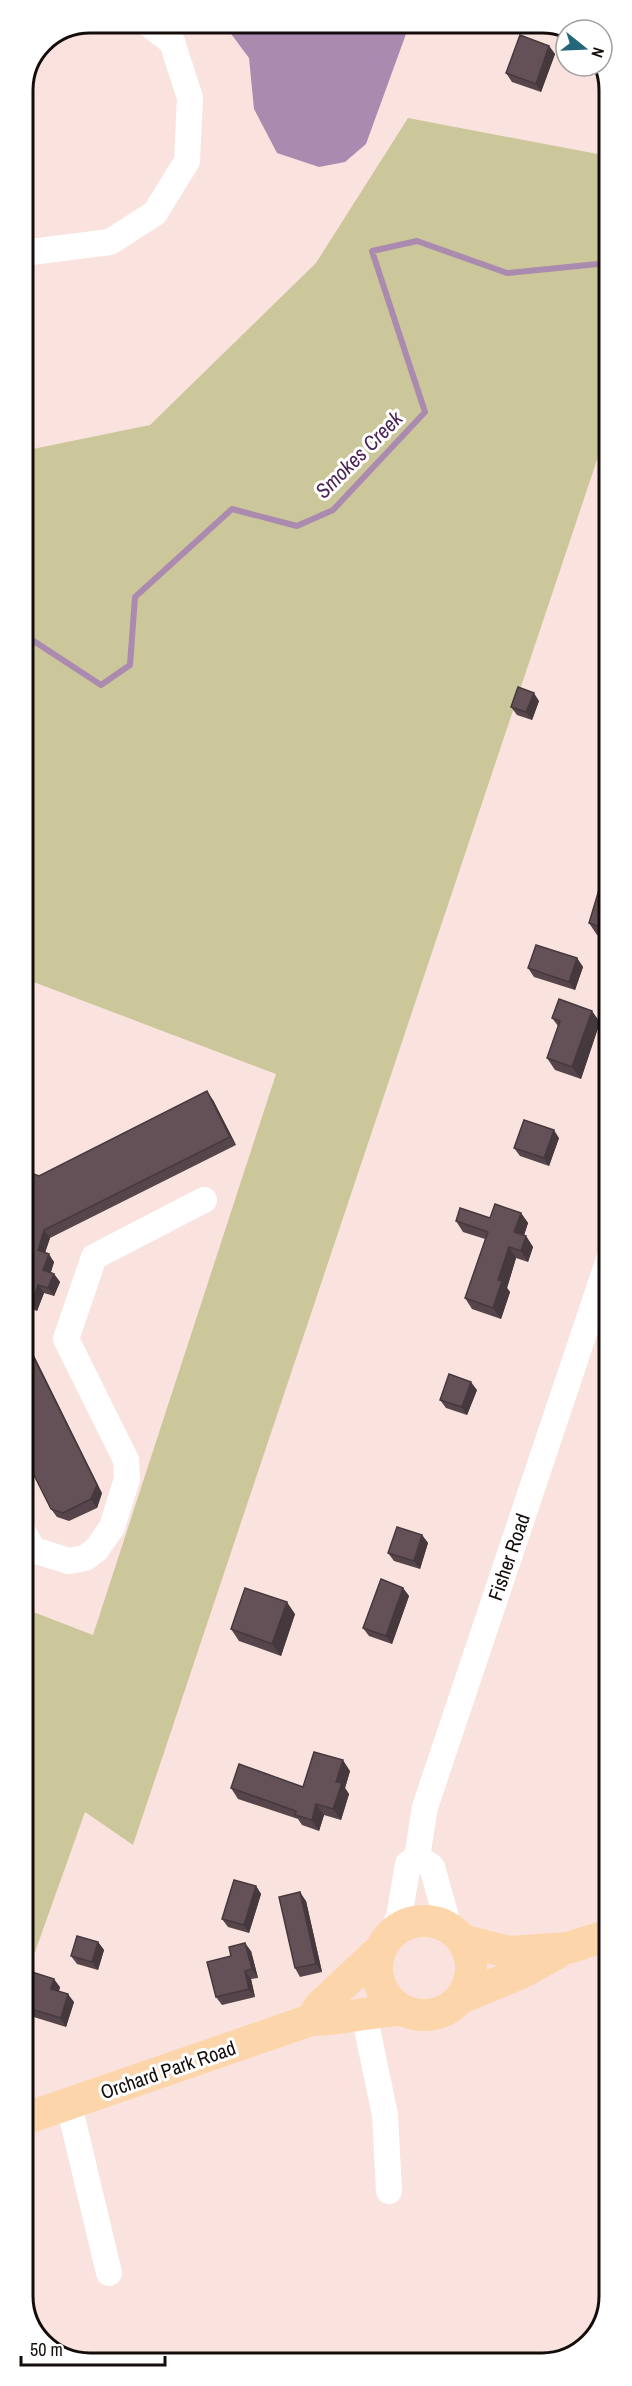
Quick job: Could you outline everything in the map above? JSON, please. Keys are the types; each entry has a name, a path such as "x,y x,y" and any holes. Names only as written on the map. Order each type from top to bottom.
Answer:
{"main road":[{"path":"311,2020 320,2006 386,1941 409,1922 425,1920 440,1923 456,1934 508,1952 568,1948"},
{"path":"456,1934 470,1957 472,1972 461,1998"},
{"path":"386,1941 378,1956 376,1971 380,1987 388,2000 401,2010 416,2015 432,2015 446,2010 461,1998 521,1973 568,1948 599,1938"},
{"name":"Orchard Park Road","path":"33,2116 311,2020 328,2020 401,2010"}],"street":[{"path":"33,252 110,243 155,213 188,161 190,98 172,42 161,33"},
{"path":"33,1550 69,1561 85,1558 97,1550 112,1527 127,1479 126,1460 66,1340 94,1257 204,1200"},
{"name":"Fisher Road","path":"386,1941 399,1917 408,1864 417,1857 425,1807 599,1289"},
{"path":"417,1857 432,1867 456,1934"},
{"path":"364,2014 385,2115 389,2191"},
{"path":"69,2104 109,2273"}],"shaded area":[{"path":"230,33 406,33 366,144 345,162 319,167 277,153 254,109 249,58"},
{"path":"408,118 599,154 599,454 133,1845 85,1812 33,1953 33,1612 93,1635 276,1074 33,982 33,449 150,425 316,263"}],"building":[{"path":"520,35 549,46 536,84 506,73"},
{"path":"518,687 534,693 526,712 511,707"},
{"path":"599,890 599,926 589,923"},
{"path":"536,945 577,958 569,982 528,968"},
{"path":"559,999 592,1011 572,1067 547,1058 560,1021 552,1018"},
{"path":"207,1091 230,1137 44,1230 38,1250 49,1254 43,1270 54,1274 48,1288 38,1285 33,1300 33,1174 39,1176"},
{"path":"524,1120 554,1130 544,1158 514,1148"},
{"path":"495,1204 521,1213 514,1232 526,1236 521,1251 509,1247 498,1280 502,1281 493,1308 465,1298 488,1232 456,1221 460,1208 490,1218"},
{"path":"33,1356 97,1485 91,1499 63,1513 51,1509 33,1473"},
{"path":"449,1374 471,1382 462,1407 440,1400"},
{"path":"397,1527 422,1535 414,1561 388,1553"},
{"path":"381,1579 403,1588 386,1636 363,1628"},
{"path":"245,1588 287,1602 272,1644 231,1629"},
{"path":"314,1752 343,1760 336,1782 342,1783 333,1809 316,1804 312,1820 295,1815 296,1811 231,1788 239,1764 303,1787"},
{"path":"234,1880 256,1886 244,1925 222,1919"},
{"path":"300,1892 316,1964 295,1968 279,1897"},
{"path":"77,1936 98,1942 92,1962 71,1956"},
{"path":"245,1943 252,1969 245,1971 249,1989 216,1997 207,1962 231,1956 229,1947"},
{"path":"33,1972 54,1979 51,1989 68,1994 61,2018 33,2010"}],"waterway":[{"name":"Smokes Creek","path":"33,641 101,685 130,665 135,597 232,509 297,526 333,510 425,412 372,251 417,241 507,273 599,264"}]}
